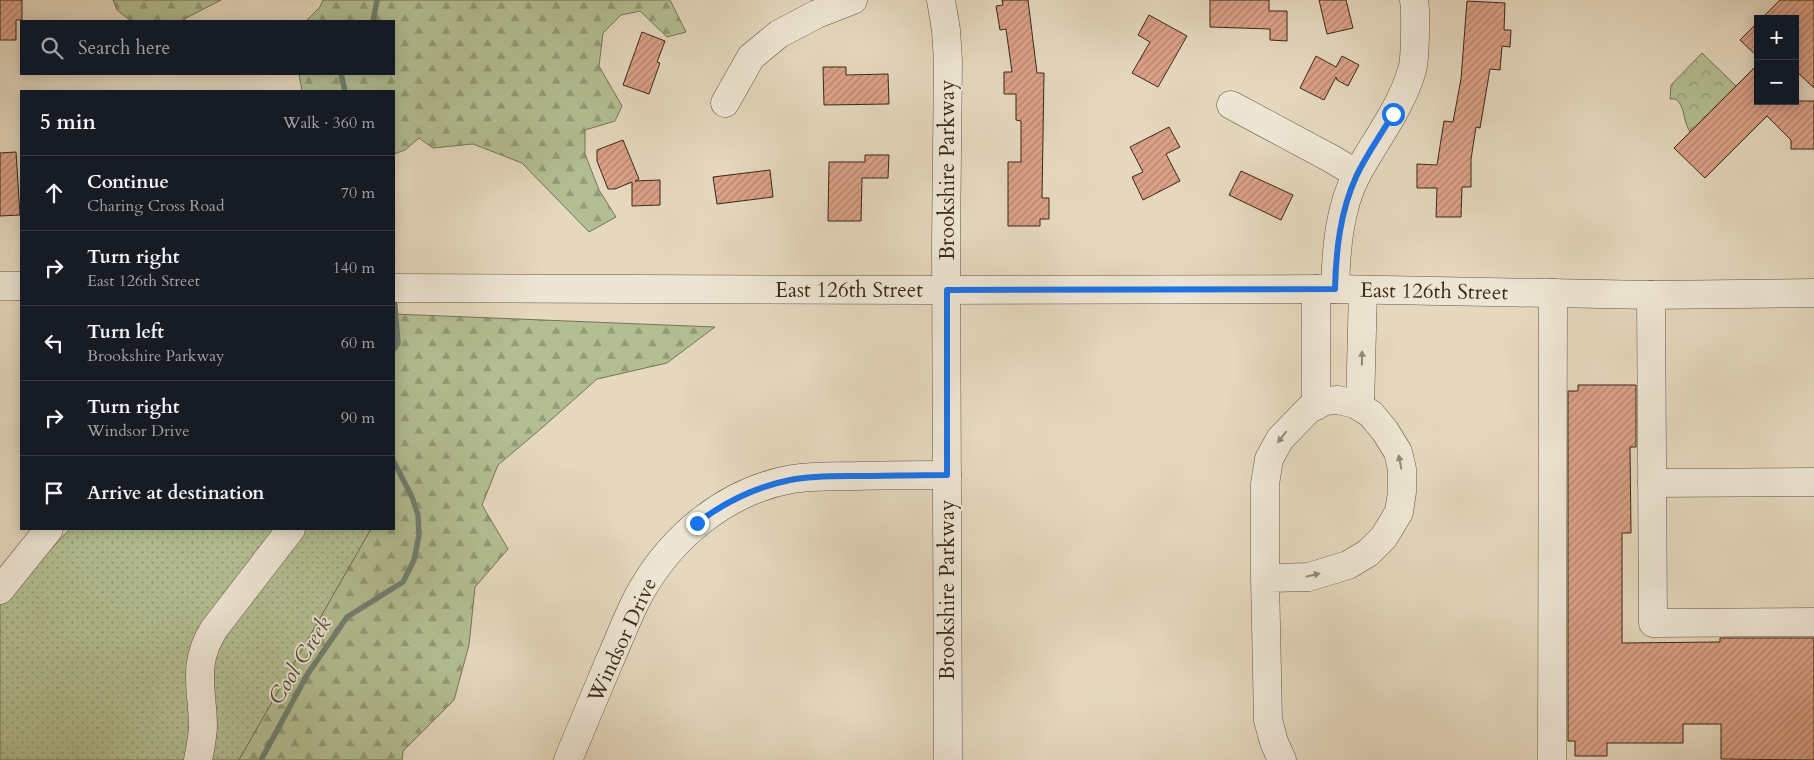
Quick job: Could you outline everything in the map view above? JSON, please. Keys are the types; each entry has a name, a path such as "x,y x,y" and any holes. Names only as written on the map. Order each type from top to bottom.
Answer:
{"street":[{"path":"725,103 751,57 779,34 817,14 853,0"},
{"name":"Brookshire Parkway","path":"941,0 946,30 948,62 948,760"},
{"path":"1316,406 1326,289 1336,255 1345,208 1357,174 1393,114 1413,68 1416,9 1414,0"},
{"path":"1231,105 1357,174"},
{"path":"0,286 20,286"},
{"name":"East 126th Street","path":"395,288 1326,289 1651,295 1814,293"},
{"path":"1360,407 1363,290"},
{"path":"1552,760 1553,293"},
{"path":"1651,295 1653,623 1814,622"},
{"path":"1264,578 1310,577 1348,564 1368,554 1384,537 1399,512 1402,492 1402,469 1398,452 1385,430 1372,414 1355,404 1338,400 1325,402 1309,409 1285,433 1269,459 1265,484 1264,578 1268,720 1274,742 1282,760"},
{"name":"Windsor Drive","path":"568,760 642,588 662,559 697,523 717,508 762,487 791,480 815,477 947,475"},
{"path":"1652,483 1814,482"},
{"path":"0,590 47,530"},
{"path":"198,760 203,726 200,664 205,644 253,576 290,530"}],"green space":[{"path":"113,0 221,0 185,20 130,20 117,10"},
{"path":"323,0 670,0 686,32 667,37 640,11 621,15 603,33 599,66 622,106 615,121 585,130 585,154 599,190 616,217 589,232 522,163 473,144 433,148 419,138 405,150 395,154 395,90 302,90 299,75 395,75 395,20 307,20 320,7"},
{"path":"1702,53 1736,86 1690,132 1679,102 1676,99 1670,99 1671,85"},
{"path":"395,314 715,327 667,363 597,379 498,465 482,505 508,549 475,587 469,645 454,700 403,751 402,760 239,760 370,530 395,530"},
{"path":"69,530 370,530 239,760 0,760 0,603"}],"building":[{"path":"0,0 22,0 22,20 16,20 16,40 0,40"},
{"path":"1002,0 1028,0 1037,73 1044,73 1042,198 1049,198 1049,219 1040,219 1040,226 1008,226 1008,162 1021,162 1021,121 1016,120 1016,94 1004,94 1004,72 1012,72 1006,29 1000,30 996,6 1003,5"},
{"path":"1210,0 1269,0 1269,11 1287,11 1287,41 1270,40 1270,29 1210,27"},
{"path":"1319,0 1346,0 1353,28 1327,34"},
{"path":"1780,0 1814,0 1814,88 1799,74 1799,15 1765,15"},
{"path":"1467,1 1505,3 1504,30 1511,30 1510,47 1502,46 1500,70 1490,69 1480,128 1476,127 1471,159 1471,187 1462,187 1461,217 1436,217 1437,188 1417,188 1417,164 1437,165 1444,121 1453,122 1461,79"},
{"path":"1149,15 1187,36 1158,87 1132,73 1150,42 1138,35"},
{"path":"1754,26 1754,53 1740,40"},
{"path":"642,32 665,41 657,62 660,63 649,94 623,85"},
{"path":"1316,56 1336,67 1342,56 1359,65 1348,86 1337,80 1336,77 1324,100 1300,88"},
{"path":"823,67 846,67 846,75 888,74 889,104 824,105"},
{"path":"1754,68 1754,105 1799,105 1799,101 1814,101 1814,149 1791,149 1791,140 1767,116 1705,178 1674,148"},
{"path":"1169,127 1180,147 1166,154 1180,181 1143,200 1132,177 1143,172 1130,147"},
{"path":"623,140 639,179 635,181 660,180 660,205 632,206 632,182 615,189 608,189 597,161 597,150"},
{"path":"16,152 20,215 0,216 0,153"},
{"path":"865,155 889,155 888,178 862,178 861,221 828,221 829,162 865,162"},
{"path":"770,170 773,197 717,204 713,177"},
{"path":"1241,171 1293,195 1281,220 1229,195"},
{"path":"1578,385 1636,385 1636,447 1630,447 1631,533 1622,533 1622,643 1720,642 1720,638 1814,638 1814,760 1721,759 1721,724 1683,724 1683,743 1607,743 1607,756 1575,756 1575,741 1568,741 1568,391 1578,391"}],"waterway":[{"name":"Cool Creek","path":"373,20 377,0"},
{"name":"Cool Creek","path":"341,75 345,90"},
{"name":"Cool Creek","path":"395,308 398,343 395,348"},
{"name":"Cool Creek","path":"261,760 307,675 347,617 403,582 414,560 419,535 418,515 412,497 395,464"}],"route":[{"path":"697,523 717,508 739,497 762,487 791,480 815,477 947,475 947,290 1335,289 1336,255 1345,208 1352,185 1393,114"}]}
